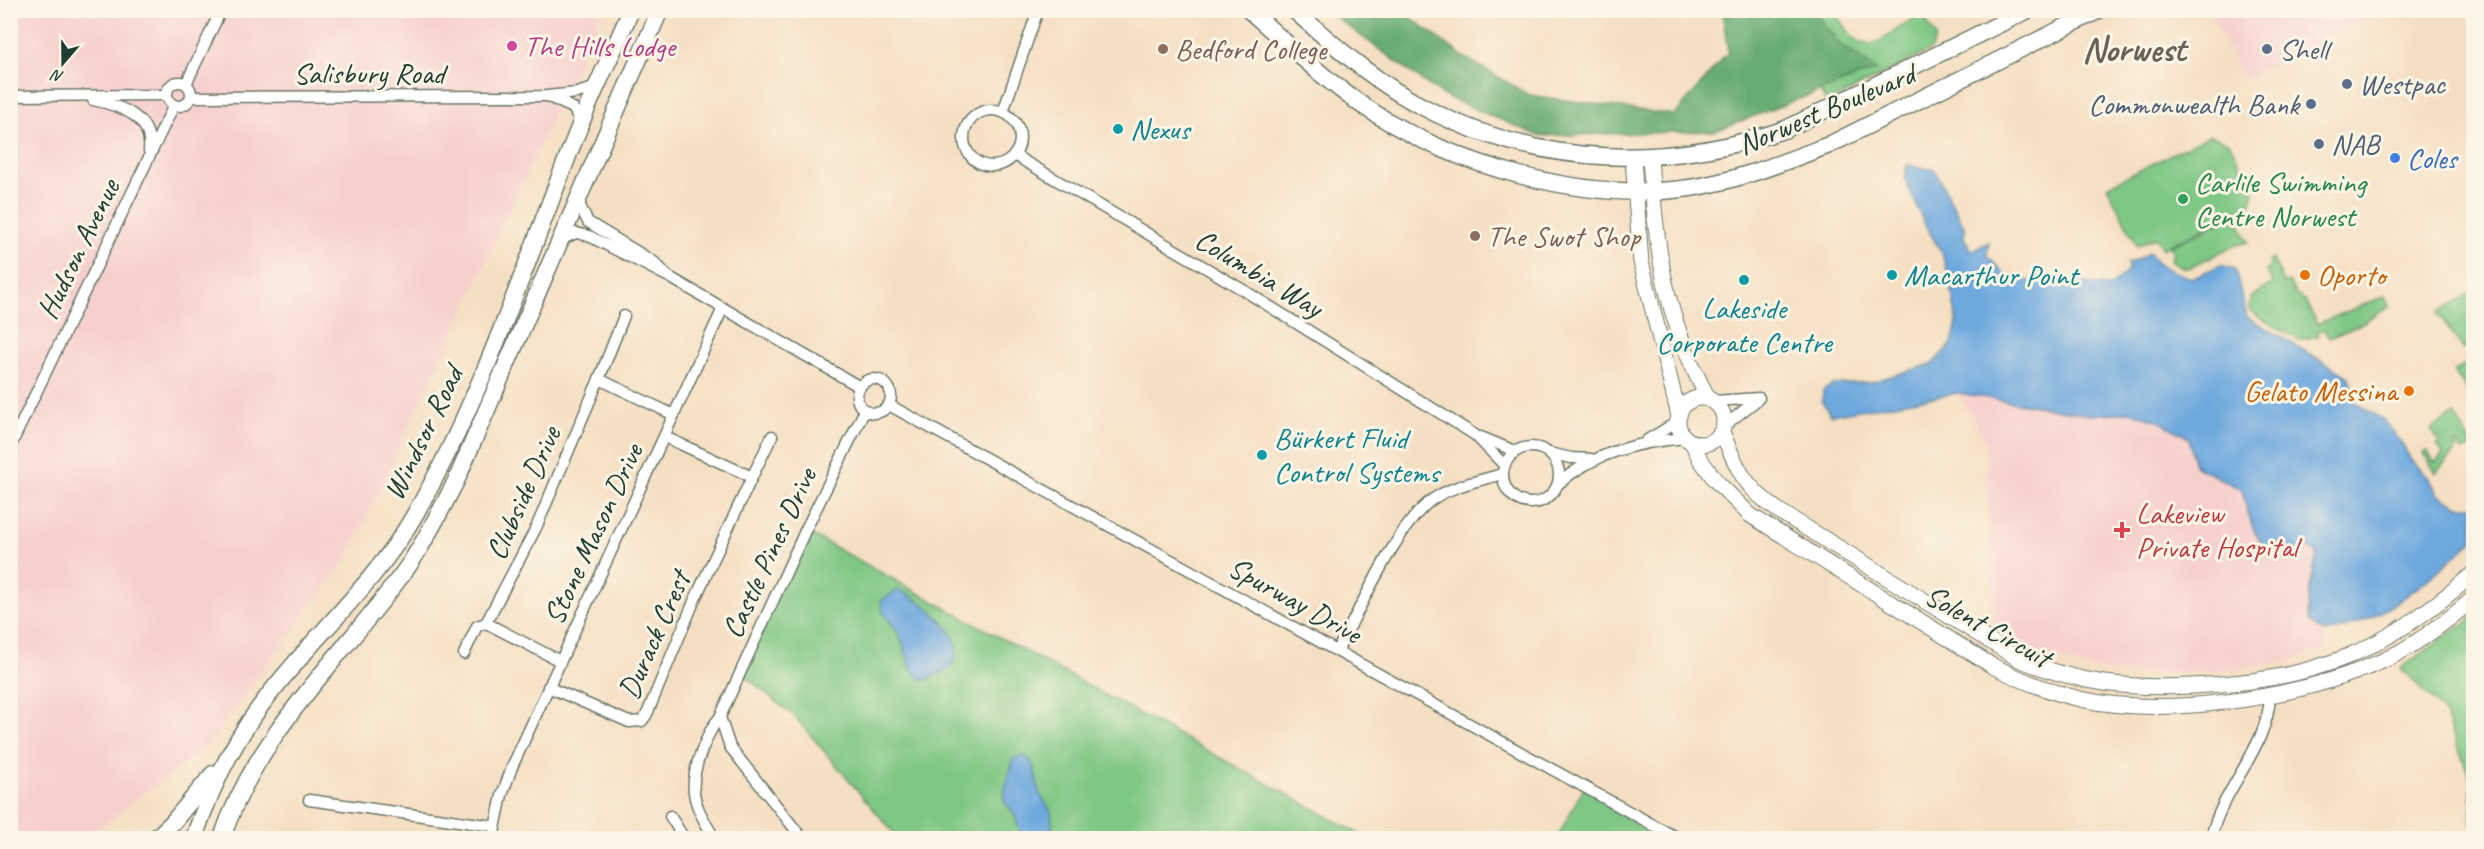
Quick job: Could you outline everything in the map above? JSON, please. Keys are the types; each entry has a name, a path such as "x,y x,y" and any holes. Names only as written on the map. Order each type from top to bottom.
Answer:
{"main road":[{"name":"Windsor Road","path":"194,838 228,755 284,676 358,595 390,553 414,516 441,464 496,339 547,215 581,123 631,10"},
{"name":"Windsor Road","path":"222,838 245,784 279,725 408,566 435,522 456,481 660,10"},
{"name":"Norwest Boulevard","path":"1249,10 1320,72 1367,108 1403,131 1443,150 1477,164 1546,181 1635,191 1714,183 1783,163 1829,145 2099,10"},
{"name":"Norwest Boulevard","path":"1294,10 1378,80 1446,118 1522,145 1563,153 1642,158 1719,148 1786,129 2028,10"},
{"path":"156,838 173,822 228,755"}],"street":[{"path":"167,95 174,105 185,105 191,97 186,84 221,10"},
{"path":"1003,112 1038,10"},
{"path":"167,95 171,85 179,82 186,84"},
{"name":"Salisbury Road","path":"191,97 548,96 576,93 597,87"},
{"path":"10,96 167,95"},
{"path":"74,96 114,105 141,120 150,138 148,161"},
{"name":"Salisbury Road","path":"548,96 573,108 581,123"},
{"name":"Hudson Avenue","path":"10,447 174,105"},
{"path":"985,111 1003,112 1015,122 1019,131 1019,146 1014,155 1000,165 989,166 973,159 965,147 964,131 971,119 985,111"},
{"name":"Columbia Way","path":"1014,155 1245,291 1475,435 1515,452"},
{"path":"1642,158 1635,191 1644,282 1679,418 1689,440"},
{"path":"1642,158 1652,190 1655,234 1666,294 1689,361 1711,400 1724,416 1723,429"},
{"path":"577,200 588,222 654,262 671,278"},
{"path":"560,240 583,234 671,278 860,387"},
{"name":"Stone Mason Drive","path":"493,838 494,826 512,766 723,308"},
{"name":"Clubside Drive","path":"464,654 477,626 486,623 536,528 624,316"},
{"path":"599,379 675,415"},
{"path":"870,380 881,381 889,388 889,405 881,412 865,410 857,394 860,387 870,380"},
{"path":"1503,470 1509,493 1525,503 1533,504 1549,498 1558,484 1592,459 1641,443 1689,440 1709,442 1759,398 1711,400 1701,397 1686,403 1679,418 1641,443"},
{"name":"Spurway Drive","path":"889,405 1677,838"},
{"name":"Castle Pines Drive","path":"714,838 694,800 692,783 712,726 720,717 805,531 865,410"},
{"name":"Solent Circuit","path":"1723,429 1742,478 1759,497 1779,511 2019,659 2048,671 2094,683 2147,687 2223,684 2251,682 2306,672 2361,651 2399,631 2440,602 2474,573"},
{"name":"Columbia Way","path":"1475,435 1503,470"},
{"name":"Durack Crest","path":"548,687 629,722 642,721 695,599 771,436"},
{"path":"665,437 752,477"},
{"name":"Solent Circuit","path":"1689,440 1711,475 1750,515 1991,665 2025,682 2083,699 2126,704 2205,703 2271,696 2320,684 2381,662 2417,641 2474,598"},
{"path":"1337,651 1391,554 1416,515 1432,500 1462,485 1503,470 1515,452 1532,447 1570,458 1592,459"},
{"path":"1549,453 1559,467 1558,484"},
{"path":"486,623 560,661"},
{"path":"2211,838 2216,816 2270,715 2271,696"},
{"path":"720,717 730,747 802,838"},
{"path":"309,800 494,826"},
{"path":"670,816 684,838"}],"shaded area":[{"path":"10,11 602,11 348,557 207,746 107,822 77,838 11,838"},
{"name":"Shell","path":"2210,11 2363,11 2367,19 2243,79"},
{"name":"Lakeview Private Hospital","path":"1958,393 2090,415 2130,412 2157,420 2189,438 2194,465 2242,490 2248,517 2317,553 2314,561 2309,621 2325,633 2325,649 2284,662 2218,671 2120,674 2081,666 2035,651 1995,627 1985,440"}],"green space":[{"path":"1327,11 1402,11 1464,57 1529,95 1675,115 1728,52 1722,11 1814,11 1838,43 1876,70 1715,131 1539,136 1442,95"},
{"path":"1773,11 1835,11 1856,40 1865,44 1875,43 1885,38 1922,14 1936,37 1931,50 1827,103"},
{"name":"Carlile Swimming Centre Norwest","path":"2210,135 2229,142 2254,192 2250,206 2162,249 2156,237 2137,246 2107,186"},
{"path":"2236,215 2248,242 2233,246 2189,268 2170,260 2173,252 2169,247"},
{"path":"2273,259 2284,283 2289,282 2296,295 2305,300 2317,324 2385,296 2390,306 2355,327 2329,338 2324,329 2317,332 2319,336 2298,340 2255,315 2250,309 2251,297 2273,283 2266,271 2271,265 2269,261"},
{"path":"2473,291 2473,343 2463,349 2438,313"},
{"path":"2465,364 2473,377 2473,401 2454,371"},
{"path":"2454,414 2473,447 2462,451 2457,443 2454,445 2457,449 2436,473 2423,453 2427,451 2435,463 2443,454 2437,445 2440,442 2431,430"},
{"path":"805,531 1367,838 898,838 795,717 740,672"},
{"path":"2473,617 2474,838 2472,838 2471,780 2443,711 2401,668"},
{"path":"1584,787 1671,838 1557,838"}],"water":[{"path":"1907,165 1935,170 1965,229 1964,238 1972,251 1989,242 1987,255 2009,280 2089,283 2110,287 2129,270 2127,264 2150,253 2162,266 2191,278 2221,265 2235,269 2247,317 2349,377 2355,403 2384,420 2411,460 2428,477 2439,495 2459,506 2473,506 2473,540 2405,597 2348,627 2325,633 2309,622 2308,599 2317,553 2307,547 2302,555 2287,556 2275,553 2266,547 2253,528 2242,490 2194,465 2189,438 2157,420 2130,412 2090,415 1958,393 1831,415 1822,402 1823,391 1832,385 1871,382 1932,364 1952,344 1957,322 1950,281 1942,253 1924,223 1905,179"},
{"path":"897,590 924,605 943,623 955,642 957,653 950,668 926,680 918,677 912,670 899,634 883,612 881,601"},
{"path":"1021,755 1028,758 1034,767 1039,793 1051,811 1053,838 1025,838 1013,813 1005,803 1005,792 1013,759"}],"place":[{"name":"The Hills Lodge","path":"512,46"},
{"name":"Bedford College","path":"1163,49"},
{"name":"Shell","path":"2267,49"},
{"name":"Westpac","path":"2347,84"},
{"name":"Commonwealth Bank","path":"2311,104"},
{"name":"Nexus","path":"1118,129"},
{"name":"NAB","path":"2319,144"},
{"name":"Coles","path":"2395,158"},
{"name":"Carlile Swimming Centre Norwest","path":"2183,199"},
{"name":"The Swot Shop","path":"1475,236"},
{"name":"Macarthur Point","path":"1892,275"},
{"name":"Oporto","path":"2305,275"},
{"name":"Lakeside Corporate Centre","path":"1744,280"},
{"name":"Gelato Messina","path":"2409,391"},
{"name":"Bürkert Fluid Control Systems","path":"1262,455"},
{"name":"Lakeview Private Hospital","path":"2122,530"}],"district":[{"name":"Norwest","path":"2134,49"}]}
